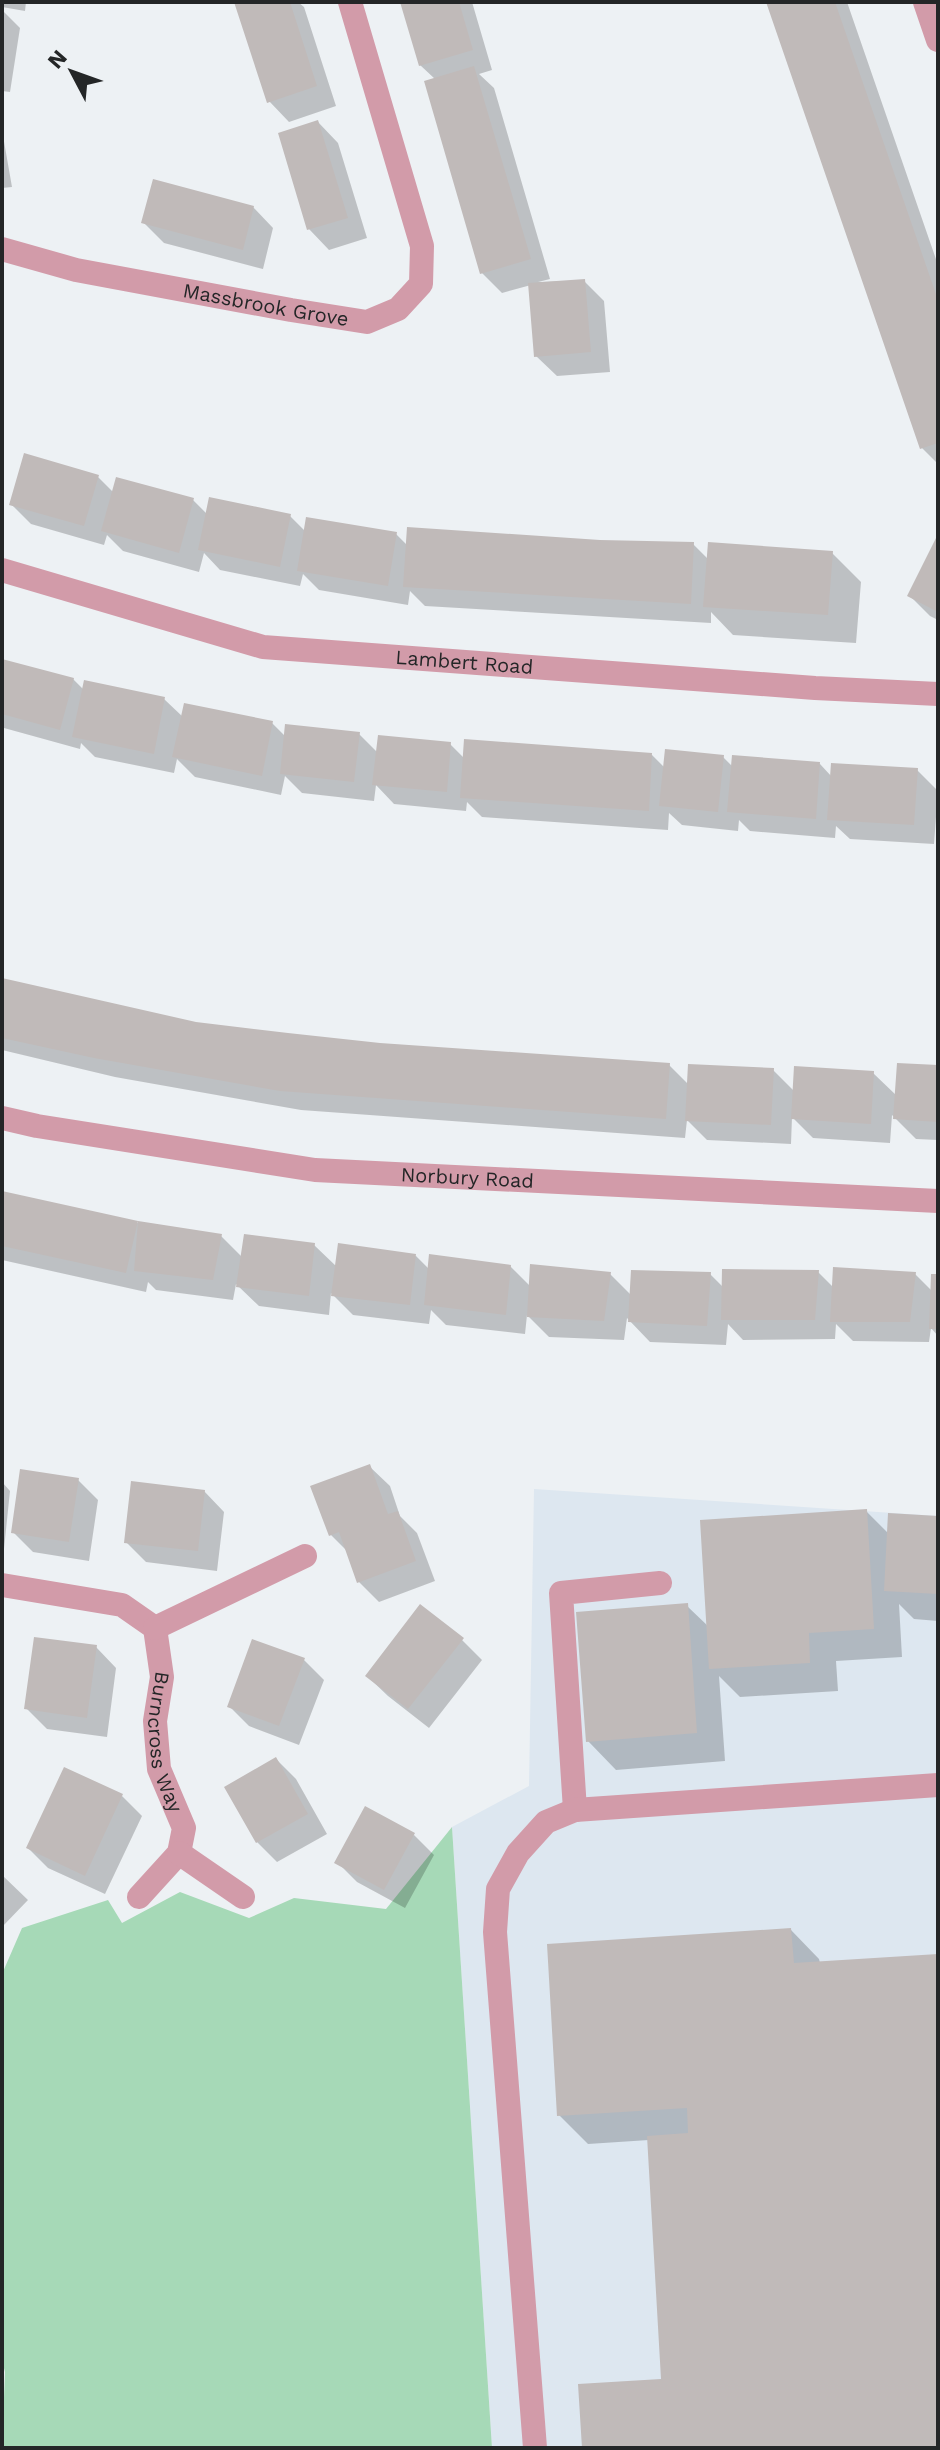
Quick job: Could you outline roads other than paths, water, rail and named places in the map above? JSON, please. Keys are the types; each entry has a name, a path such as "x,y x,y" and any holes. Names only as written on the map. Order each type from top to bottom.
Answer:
{"street":[{"name":"Massbrook Grove","path":"2,249 76,270 306,313 367,322 398,309 421,284 422,246 350,2"},
{"path":"925,2 938,40"},
{"name":"Lambert Road","path":"2,570 263,647 815,688 938,694"},
{"name":"Norbury Road","path":"2,1118 315,1170 938,1201"},
{"path":"2,1585 122,1605 155,1628 305,1556"},
{"path":"575,1810 561,1593 660,1583"},
{"name":"Burncross Way","path":"155,1628 162,1677 155,1721 159,1769 184,1828 179,1853"},
{"path":"535,2448 495,1932 498,1889 518,1853 546,1822 575,1810 938,1785"},
{"path":"139,1897 179,1853 243,1897"}]}
